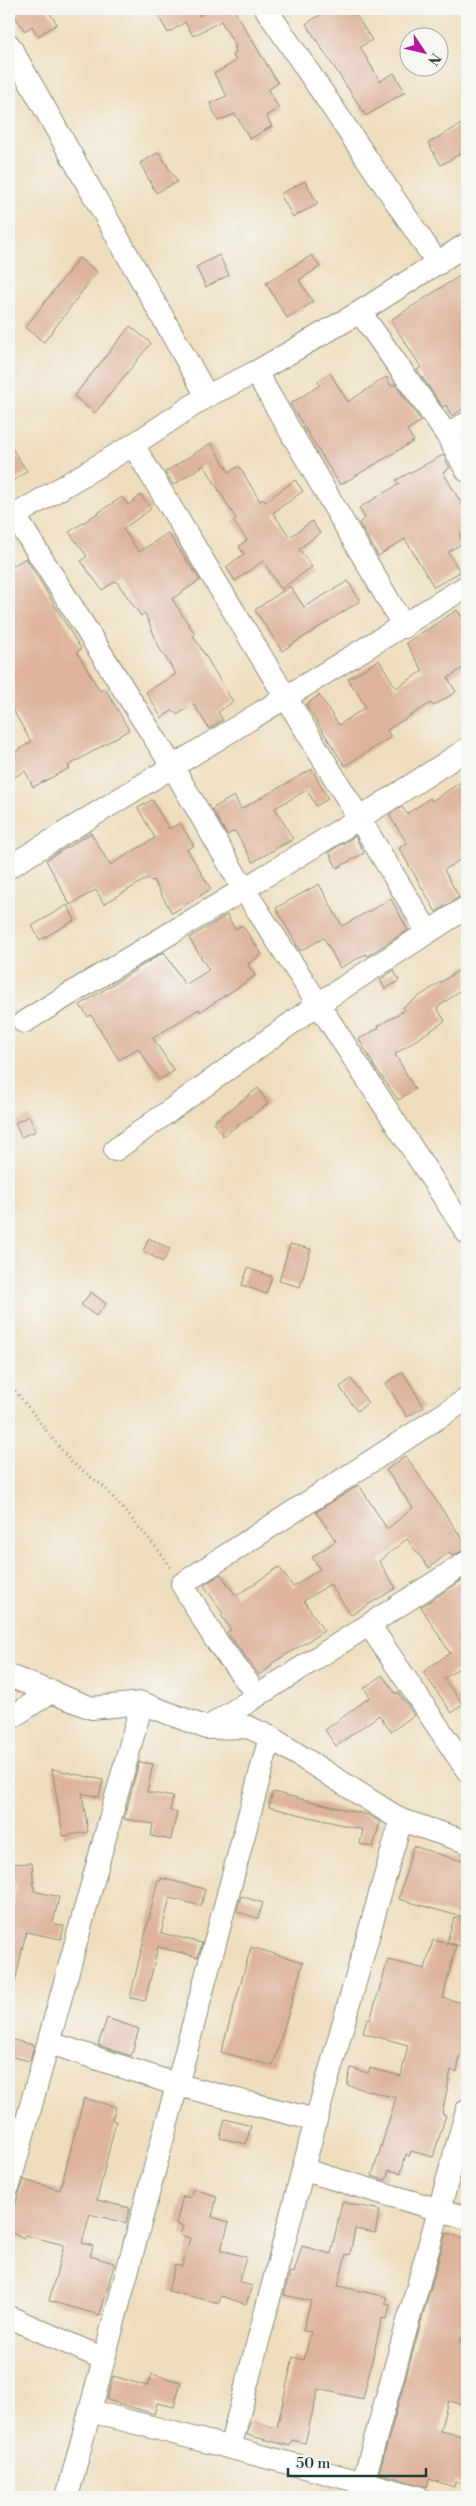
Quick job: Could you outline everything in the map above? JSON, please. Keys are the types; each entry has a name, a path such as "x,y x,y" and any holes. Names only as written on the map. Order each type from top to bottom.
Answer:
{"street":[{"path":"266,9 438,264"},
{"path":"9,44 207,396"},
{"path":"467,244 360,312 256,372 207,396 133,445 12,518 172,766 243,888 467,1234"},
{"path":"360,312 447,435 467,471"},
{"path":"256,372 404,627"},
{"path":"447,435 467,423"},
{"path":"133,445 428,932"},
{"path":"9,867 285,697 404,627 467,586"},
{"path":"24,1022 243,888 361,819 467,749"},
{"path":"115,1150 318,1004 467,907"},
{"path":"257,1695 215,1639 182,1584 467,1399"},
{"path":"207,1728 370,1626 467,1562"},
{"path":"370,1626 467,1770"},
{"path":"9,1676 92,1708 142,1703 207,1728 248,1728 270,1737 401,1820 467,1842"},
{"path":"9,1719 52,1691"},
{"path":"9,2184 50,2043 142,1703"},
{"path":"67,2497 270,1737"},
{"path":"230,2448 316,2120 401,1820"},
{"path":"50,2043 178,2085 316,2120"},
{"path":"361,2491 467,2110"},
{"path":"304,2170 467,2218"},
{"path":"9,2317 104,2359"},
{"path":"90,2411 230,2448 361,2491 418,2497"}],"path":[{"path":"9,1383 71,1462 104,1487 157,1548 182,1584"}],"building":[{"path":"10,9 47,9 57,24 38,36 32,26 25,31"},
{"path":"164,9 206,9 198,14 199,16 211,9 241,9 235,12 278,83 268,90 279,108 266,116 272,126 250,139 235,114 218,121 210,103 227,96 214,74 236,61 233,56 236,53 234,48 236,47 221,21 193,36 185,22 168,33 157,14"},
{"path":"329,9 352,9 372,40 360,47 380,81 394,73 405,92 366,116 306,24"},
{"path":"467,121 467,150 441,165 428,143"},
{"path":"159,152 177,182 156,193 140,163"},
{"path":"305,181 318,204 293,217 280,194"},
{"path":"219,255 229,275 206,287 196,267"},
{"path":"312,255 320,267 299,280 313,302 287,318 266,283"},
{"path":"79,258 97,272 44,342 25,328"},
{"path":"467,271 467,406 452,416 446,405 443,407 417,370 421,367 391,320"},
{"path":"130,326 151,343 95,413 74,396"},
{"path":"330,373 348,402 386,377 391,386 395,384 421,421 407,430 414,441 340,485 290,404 320,385 318,381"},
{"path":"211,443 229,472 239,466 260,501 263,499 265,502 295,480 303,491 273,513 290,537 312,521 320,533 299,549 312,567 281,589 263,561 235,581 226,567 244,554 239,546 247,540 233,521 236,519 204,465 173,485 165,472"},
{"path":"9,444 27,471 9,484"},
{"path":"443,455 450,468 443,472 467,513 467,530 459,535 463,543 448,552 460,572 434,587 405,539 378,556 359,523 365,518 359,508 399,484 396,480"},
{"path":"141,495 151,509 123,529 139,552 168,533 200,580 172,599 195,634 193,635 233,702 218,712 223,720 209,729 194,704 177,715 173,710 162,718 146,692 176,674 160,649 145,613 141,616 116,581 102,590 81,561 87,556 69,532 122,497 128,505"},
{"path":"26,558 81,649 77,652 100,691 105,688 129,730 68,766 70,768 33,787 25,771 9,780 9,756 31,742 9,703 9,568"},
{"path":"348,581 360,601 282,651 255,610 290,586 304,607"},
{"path":"457,610 462,617 467,614 467,665 448,678 456,692 433,706 431,703 387,730 391,737 345,766 306,705 319,695 339,725 366,707 348,679 379,660 396,688 423,671 406,643"},
{"path":"312,769 328,799 316,806 307,790 275,808 293,839 253,862 235,831 227,835 212,809 234,796 241,809"},
{"path":"467,778 467,855 444,870 459,897 436,912 399,848 407,843 389,815 402,807 407,814 430,798 432,801"},
{"path":"152,800 169,829 180,823 194,846 187,849 211,889 172,913 153,880 151,881 148,878 104,904 96,890 70,905 46,860 91,833 110,865 155,838 138,808"},
{"path":"355,836 364,853 337,868 329,852"},
{"path":"319,884 342,926 391,899 408,930 367,956 366,954 340,968 324,938 300,951 276,908"},
{"path":"67,905 75,920 40,940 32,926"},
{"path":"227,915 235,929 242,925 262,954 248,964 255,976 200,1012 199,1009 153,1038 174,1071 159,1080 138,1048 119,1060 91,1015 88,1017 80,1005 164,952 185,985 209,970 189,938"},
{"path":"467,965 467,985 437,1008 445,1021 395,1054 415,1089 398,1100 375,1067 359,1039 379,1028 378,1026 405,1010 403,1007"},
{"path":"394,970 399,981 385,989 380,980"},
{"path":"258,1088 268,1104 223,1136 214,1122"},
{"path":"29,1116 36,1131 21,1137 15,1123"},
{"path":"149,1238 170,1249 163,1262 143,1251"},
{"path":"290,1244 311,1249 300,1287 279,1281"},
{"path":"248,1268 272,1277 266,1294 242,1285"},
{"path":"91,1292 106,1304 96,1316 81,1305"},
{"path":"403,1372 424,1407 407,1417 386,1383"},
{"path":"351,1379 368,1403 357,1411 340,1387"},
{"path":"406,1456 467,1546 467,1549 452,1556 449,1552 429,1568 407,1539 379,1561 396,1588 351,1615 330,1584 304,1601 324,1631 271,1664 272,1666 259,1675 227,1632 231,1630 204,1585 221,1574 236,1596 279,1567 293,1587 320,1569 312,1557 336,1541 316,1512 359,1485 387,1529 413,1508 386,1470"},
{"path":"467,1577 467,1662 444,1679 463,1704 452,1713 423,1672 450,1653 421,1607"},
{"path":"382,1675 396,1694 398,1692 414,1715 391,1732 379,1715 336,1746 325,1730 370,1697 364,1688"},
{"path":"139,1762 153,1764 147,1792 173,1797 170,1811 177,1812 171,1840 151,1836 153,1824 124,1819"},
{"path":"52,1769 103,1780 99,1797 82,1793 88,1832 63,1836"},
{"path":"273,1792 368,1815 380,1822 373,1847 360,1844 363,1830 269,1807"},
{"path":"413,1846 454,1859 467,1860 467,1904 462,1917 399,1899"},
{"path":"32,1863 34,1891 59,1897 53,1923 64,1926 61,1939 26,1932 15,1983 9,1982 9,1914 11,1914 17,1885 9,1880 9,1864"},
{"path":"161,1878 205,1889 201,1906 170,1898 161,1933 202,1943 198,1957 158,1947 145,2001 130,1998 158,1880 161,1881"},
{"path":"241,1896 263,1903 258,1918 237,1912"},
{"path":"454,1918 467,1922 467,1948 447,1942"},
{"path":"433,1940 456,1946 443,1998 467,2004 467,2058 460,2056 457,2072 451,2070 442,2114 446,2115 433,2157 411,2151 409,2156 406,2154 401,2173 389,2170 386,2180 372,2176 396,2098 347,2085 351,2068 368,2073 370,2068 401,2076 408,2045 363,2033 367,2019 370,2020 388,1960 425,1969"},
{"path":"251,1947 303,1962 273,2066 221,2052"},
{"path":"107,2018 139,2029 131,2056 98,2045"},
{"path":"9,2039 34,2045 30,2061 9,2056"},
{"path":"84,2098 116,2107 112,2120 116,2121 97,2200 130,2208 126,2223 90,2214 82,2243 93,2246 90,2256 114,2263 100,2315 49,2301 64,2245 25,2235 23,2239 9,2231 9,2220 24,2180 60,2190"},
{"path":"225,2119 251,2126 246,2144 220,2138"},
{"path":"193,2189 217,2196 212,2217 229,2222 221,2250 246,2257 239,2282 252,2286 246,2304 221,2296 219,2303 168,2291 175,2265 182,2267 190,2238 180,2235 183,2226 176,2224 183,2196 190,2198"},
{"path":"342,2202 380,2210 375,2233 355,2229 350,2255 346,2254 338,2286 387,2297 385,2303 390,2305 387,2319 382,2318 363,2399 318,2389 305,2443 292,2440 290,2446 247,2435 251,2421 277,2428 293,2357 304,2360 311,2332 303,2331 311,2301 284,2295 290,2272 294,2273 302,2246 331,2254"},
{"path":"446,2233 467,2239 467,2328 459,2342 465,2343 462,2354 467,2355 467,2406 448,2401 440,2431 467,2437 467,2485 455,2482 454,2487 429,2479 427,2487 379,2473"},
{"path":"152,2374 181,2382 174,2407 157,2403 154,2414 107,2400 113,2376 147,2386"}]}
